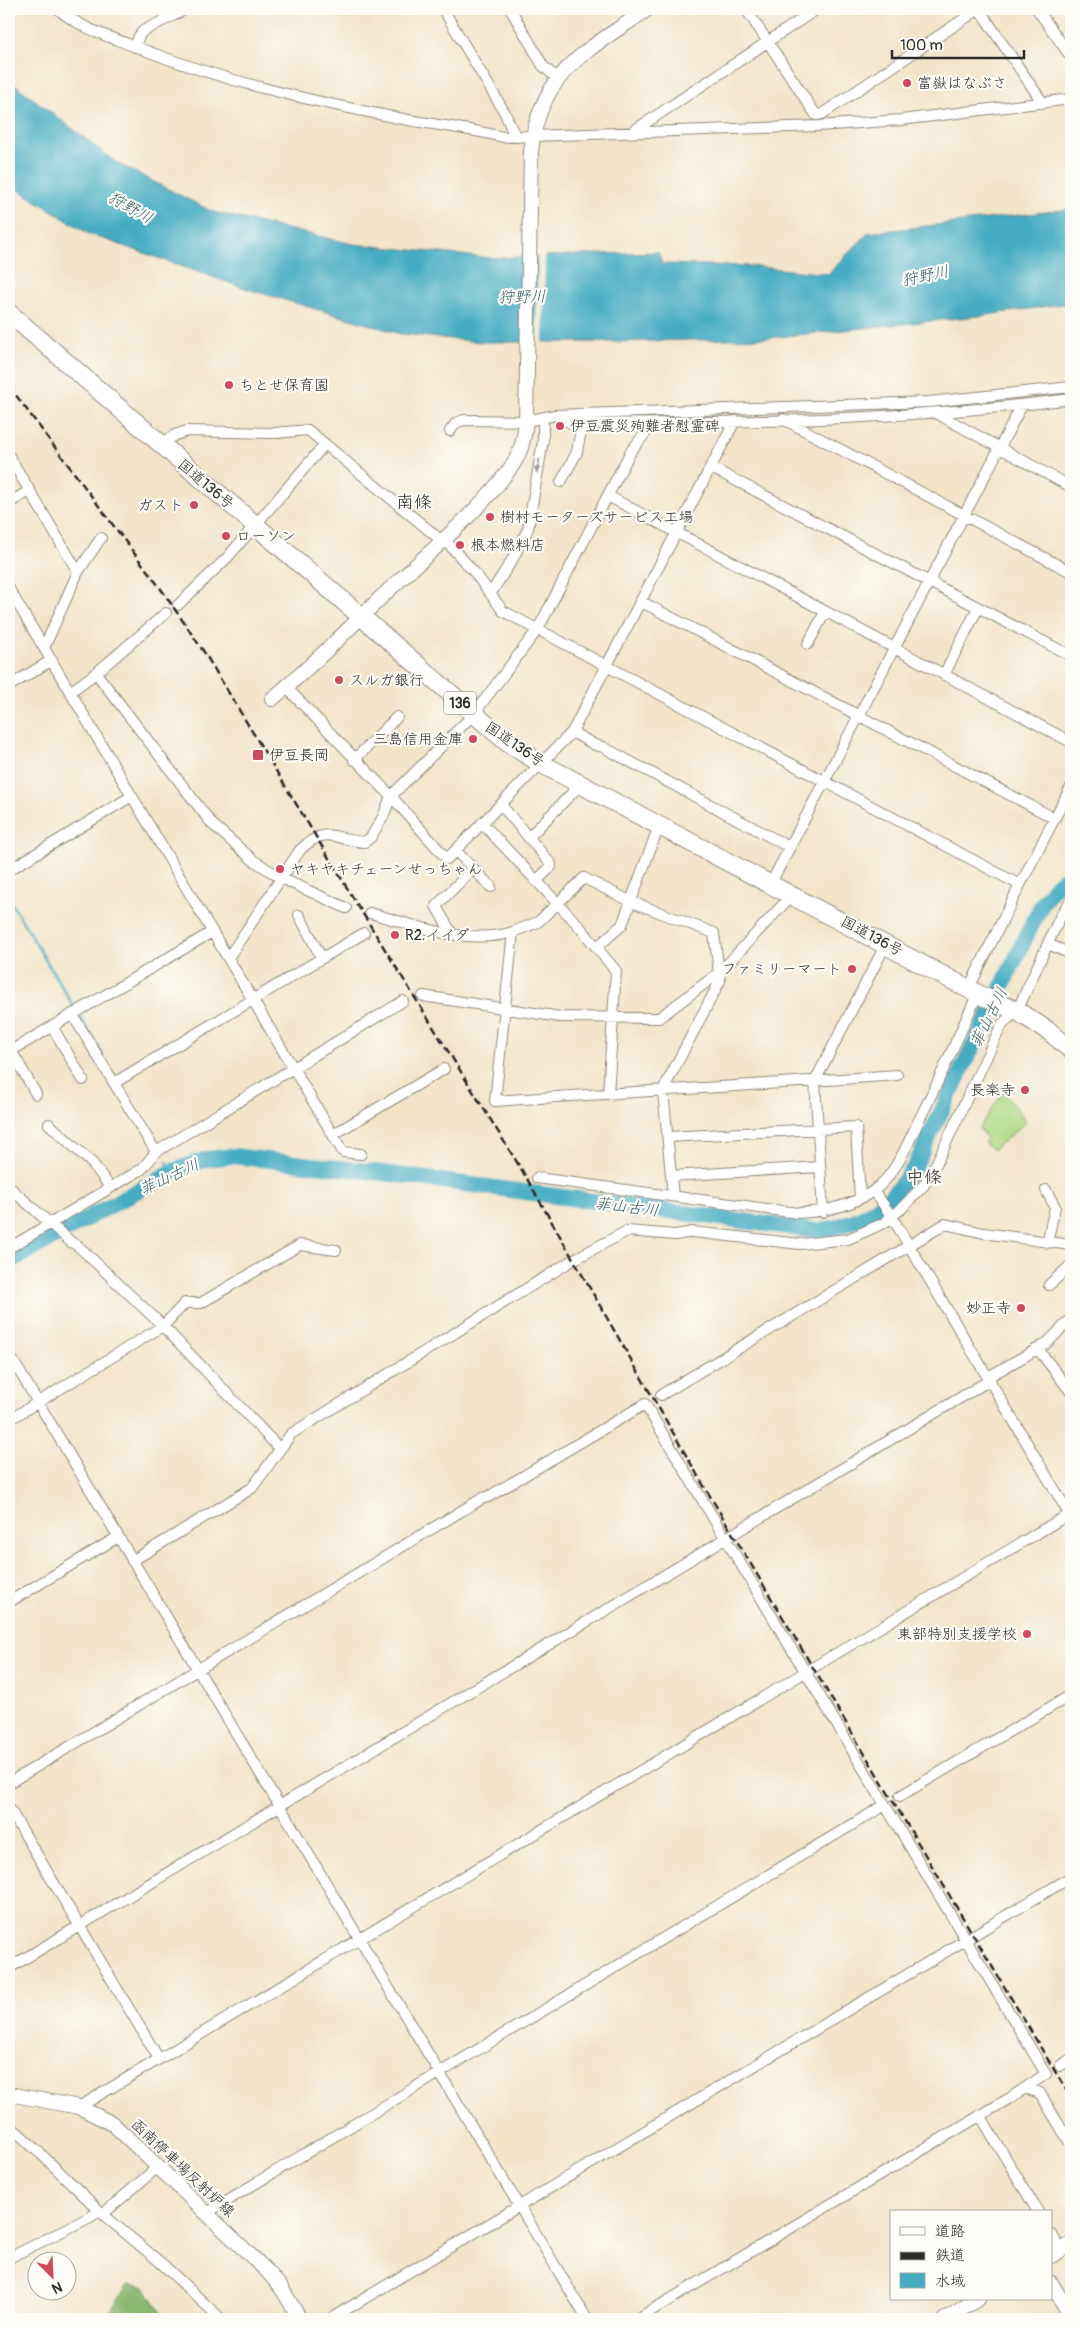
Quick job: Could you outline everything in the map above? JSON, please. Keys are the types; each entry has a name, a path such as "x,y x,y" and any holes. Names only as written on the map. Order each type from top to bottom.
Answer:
{"highway":[{"name":"国道136号","path":"12,321 256,526 508,744 542,764 977,993 1012,1009 1050,1032 1071,1050"}],"main road":[{"path":"272,699 443,540 510,470 524,442 531,152 534,136 546,96 557,78 585,51 648,9"},
{"name":"函南停車場反射炉線","path":"9,2094 79,2107 113,2124 208,2212 268,2272 300,2319"},
{"path":"1052,2285 1071,2316"},
{"path":"945,2319 976,2300"}],"street":[{"path":"58,9 89,30 194,68 319,102 432,124 467,128 503,137 864,123 1071,99"},
{"path":"135,47 143,31 186,9"},
{"path":"443,9 505,113 512,130 518,137"},
{"path":"746,9 816,116 822,114 979,9 1042,103"},
{"path":"634,131 817,9"},
{"path":"1037,9 1071,57"},
{"path":"511,10 542,66 557,78"},
{"path":"450,431 456,424 464,420 526,414 543,418 556,415 930,402 1071,387"},
{"path":"556,415 573,424 653,424 936,413 1070,400"},
{"path":"771,884 1022,405"},
{"path":"936,413 1071,487"},
{"path":"491,593 512,560 528,529 544,441 543,418"},
{"path":"782,419 1071,572"},
{"path":"286,687 354,760 391,796 446,859 502,806 572,732 735,421"},
{"path":"560,482 577,452 582,424"},
{"path":"228,958 300,850 317,838 327,834 365,842 371,837 384,816 391,796 474,715 538,629 631,451 653,424"},
{"path":"160,445 166,440 187,431 275,433 304,429 443,540 491,593 503,611 1020,885"},
{"path":"178,605 223,562 256,526 325,444"},
{"path":"9,456 78,572"},
{"path":"710,467 1071,656"},
{"path":"9,503 29,491"},
{"path":"608,496 1071,742"},
{"path":"44,648 78,572 101,538"},
{"path":"9,589 343,1152 360,1154"},
{"path":"640,600 1054,818"},
{"path":"944,674 978,608"},
{"path":"70,692 96,673 166,612"},
{"path":"808,644 825,612"},
{"path":"9,686 52,660"},
{"path":"96,673 212,824 253,860 281,878 346,908"},
{"path":"354,760 397,717"},
{"path":"572,732 789,847"},
{"path":"529,837 581,784"},
{"path":"537,1178 797,1213 823,1212 874,1192 901,1157 937,1085 977,993 1020,885 1071,787"},
{"path":"9,870 132,796"},
{"path":"502,806 552,864 536,882"},
{"path":"482,824 597,947 616,970 608,1094"},
{"path":"597,947 620,928 632,902 660,826"},
{"path":"456,851 491,887"},
{"path":"452,934 436,906 473,869"},
{"path":"370,913 452,934 488,937 513,932 533,925 558,905 584,878 632,902 714,931 720,981 663,1090 673,1196"},
{"path":"423,996 560,1016 659,1018 720,972 792,895"},
{"path":"132,1561 252,1488 291,1434 573,1260 627,1231 675,1235 693,1232 800,1244 848,1239 872,1229 891,1215 924,1184 937,1162 1004,1020 1048,944 1060,917 1071,901"},
{"path":"299,915 321,957"},
{"path":"36,1094 10,1051 212,932"},
{"path":"513,932 495,1101 897,1075"},
{"path":"114,1082 252,998 364,933"},
{"path":"823,1212 815,1081 886,944"},
{"path":"1048,944 1071,954"},
{"path":"9,1248 52,1225 110,1187 142,1169 156,1152 403,1002"},
{"path":"72,1014 156,1152"},
{"path":"52,1026 83,1080"},
{"path":"334,1134 444,1069"},
{"path":"49,1124 93,1164 110,1187"},
{"path":"668,1137 856,1127 860,1198"},
{"path":"671,1176 820,1167"},
{"path":"9,1187 71,1242 77,1245 163,1326 280,1448"},
{"path":"1046,1190 1055,1207 1047,1243"},
{"path":"79,2107 1071,1514 891,1215 874,1192"},
{"path":"661,1395 945,1224 970,1231 1071,1245"},
{"path":"9,1420 163,1326 185,1303 201,1303 300,1245 336,1250"},
{"path":"1049,1285 1071,1266"},
{"path":"9,1968 1038,1349 1046,1344 1071,1319"},
{"path":"1038,1349 1071,1392"},
{"path":"9,1354 586,2319"},
{"path":"9,1783 475,1503 645,1404 1046,2074 637,2319"},
{"path":"9,1602 118,1537"},
{"path":"900,1796 1071,1695"},
{"path":"208,2212 885,1805"},
{"path":"9,1808 159,2059"},
{"path":"330,2319 520,2208 1071,1877"},
{"path":"1060,2066 1071,2059"},
{"path":"1025,2088 1040,2093 1071,2145"},
{"path":"980,2115 1037,2210"},
{"path":"9,2125 101,2212 160,2262 221,2319"},
{"path":"9,2258 101,2212 159,2166"},
{"path":"1052,2236 1061,2250"}],"green space":[{"path":"1004,1091 1026,1122 993,1150 984,1142 987,1139 979,1128"},
{"path":"129,2284 145,2287 165,2319 104,2319"}],"water":[{"name":"狩野川","path":"9,80 117,163 213,212 353,244 490,258 658,252 662,264 750,266 828,274 868,233 1071,209 1071,303 979,316 768,338 612,342 481,342 401,334 244,288 89,234 9,184"}],"pier":[{"path":"538,254 545,254 543,344 536,344"}],"waterway":[{"name":"菲山古川","path":"9,1262 173,1171 207,1159 233,1156 375,1172 818,1231 850,1223 863,1217 885,1201 905,1180 915,1166 1043,902 1057,884 1071,874"},
{"path":"9,899 75,1009"},
{"path":"78,1013 102,1054"},
{"path":"167,1162 173,1171"}],"railway":[{"path":"9,386 161,589 204,652 523,1172 698,1476 1071,2098"}],"place":[{"name":"富嶽はなぶさ","path":"907,83"},
{"name":"ちとせ保育園","path":"229,385"},
{"name":"伊豆震災殉難者慰霊碑","path":"560,426"},
{"name":"ガスト","path":"194,505"},
{"name":"樹村モーターズサービス工場","path":"490,517"},
{"name":"ローソン","path":"226,536"},
{"name":"根本燃料店","path":"460,545"},
{"name":"スルガ銀行","path":"339,680"},
{"name":"三島信用金庫","path":"473,739"},
{"name":"伊豆長岡","path":"258,755"},
{"name":"ヤキヤキチェーンせっちゃん","path":"280,869"},
{"name":"R2.イイダ","path":"395,935"},
{"name":"ファミリーマート","path":"852,969"},
{"name":"長楽寺","path":"1025,1090"},
{"name":"妙正寺","path":"1021,1308"},
{"name":"東部特別支援学校","path":"1027,1634"}],"district":[{"name":"南條","path":"414,502"},
{"name":"中條","path":"924,1177"}]}
